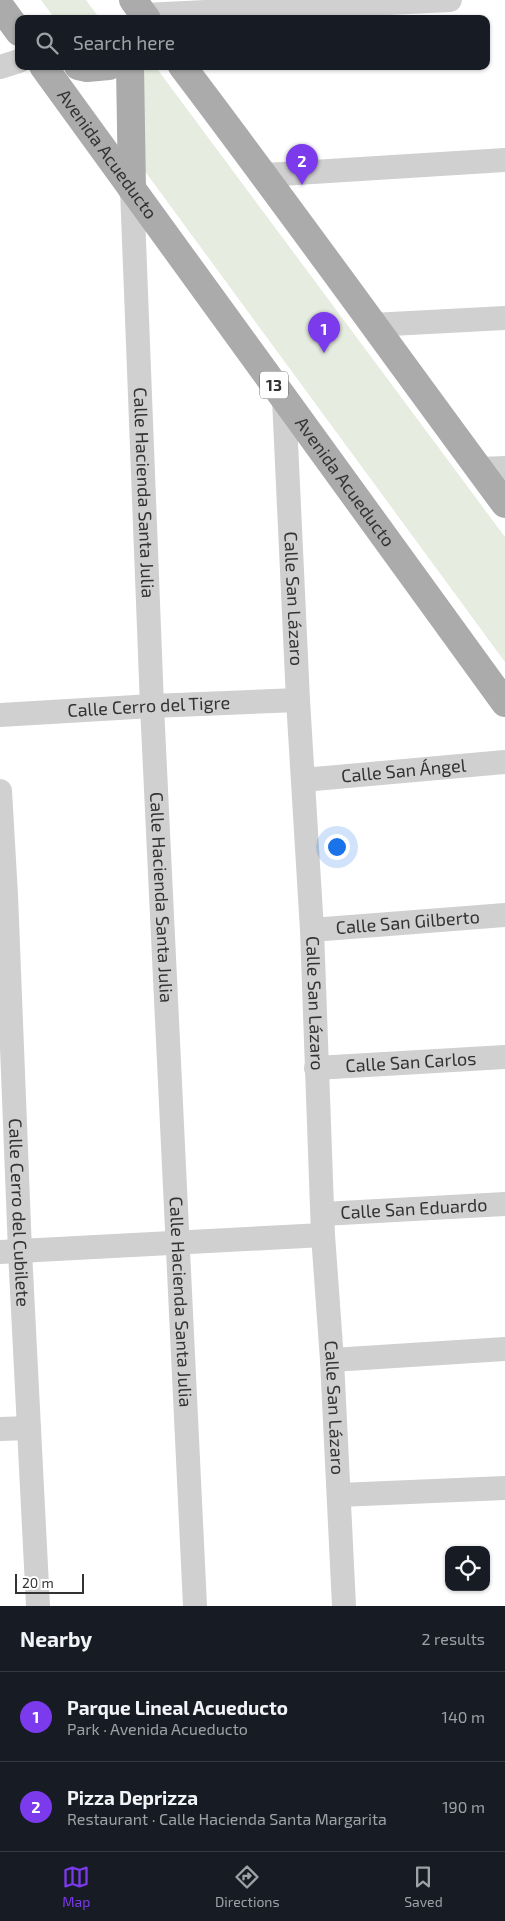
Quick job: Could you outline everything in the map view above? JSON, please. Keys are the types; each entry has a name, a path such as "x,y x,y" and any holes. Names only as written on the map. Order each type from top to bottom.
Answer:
{"main road":[{"path":"0,6 15,27"},
{"name":"Avenida Acueducto","path":"46,70 505,703"},
{"path":"130,70 132,189"},
{"path":"185,70 264,175 372,325 492,469 505,504"}],"street":[{"path":"137,12 450,0"},
{"path":"0,67 15,62"},
{"path":"264,175 505,160"},
{"name":"Calle Hacienda Santa Julia","path":"132,189 152,706 195,1606"},
{"path":"372,325 505,318"},
{"name":"Calle San Lázaro","path":"284,399 298,700 312,930 323,1224 332,1360 344,1606"},
{"name":"Calle Cerro del Tigre","path":"0,715 298,700"},
{"name":"Calle San Ángel","path":"303,780 505,762"},
{"name":"Calle Cerro del Cubilete","path":"0,791 10,1252 29,1428 38,1606"},
{"name":"Calle San Gilberto","path":"312,930 505,916"},
{"name":"Calle San Carlos","path":"316,1068 505,1057"},
{"name":"Calle San Eduardo","path":"10,1252 179,1242 505,1204"},
{"path":"332,1360 505,1349"},
{"path":"0,1429 29,1428"},
{"path":"339,1495 505,1488"}],"shaded area":[{"path":"41,0 86,0 97,15 52,15"},
{"path":"158,70 505,537 505,662 144,170 143,71"}],"place":[{"name":"Pizza Deprizza","path":"302,185"},
{"name":"Parque Lineal Acueducto","path":"324,353"}]}
